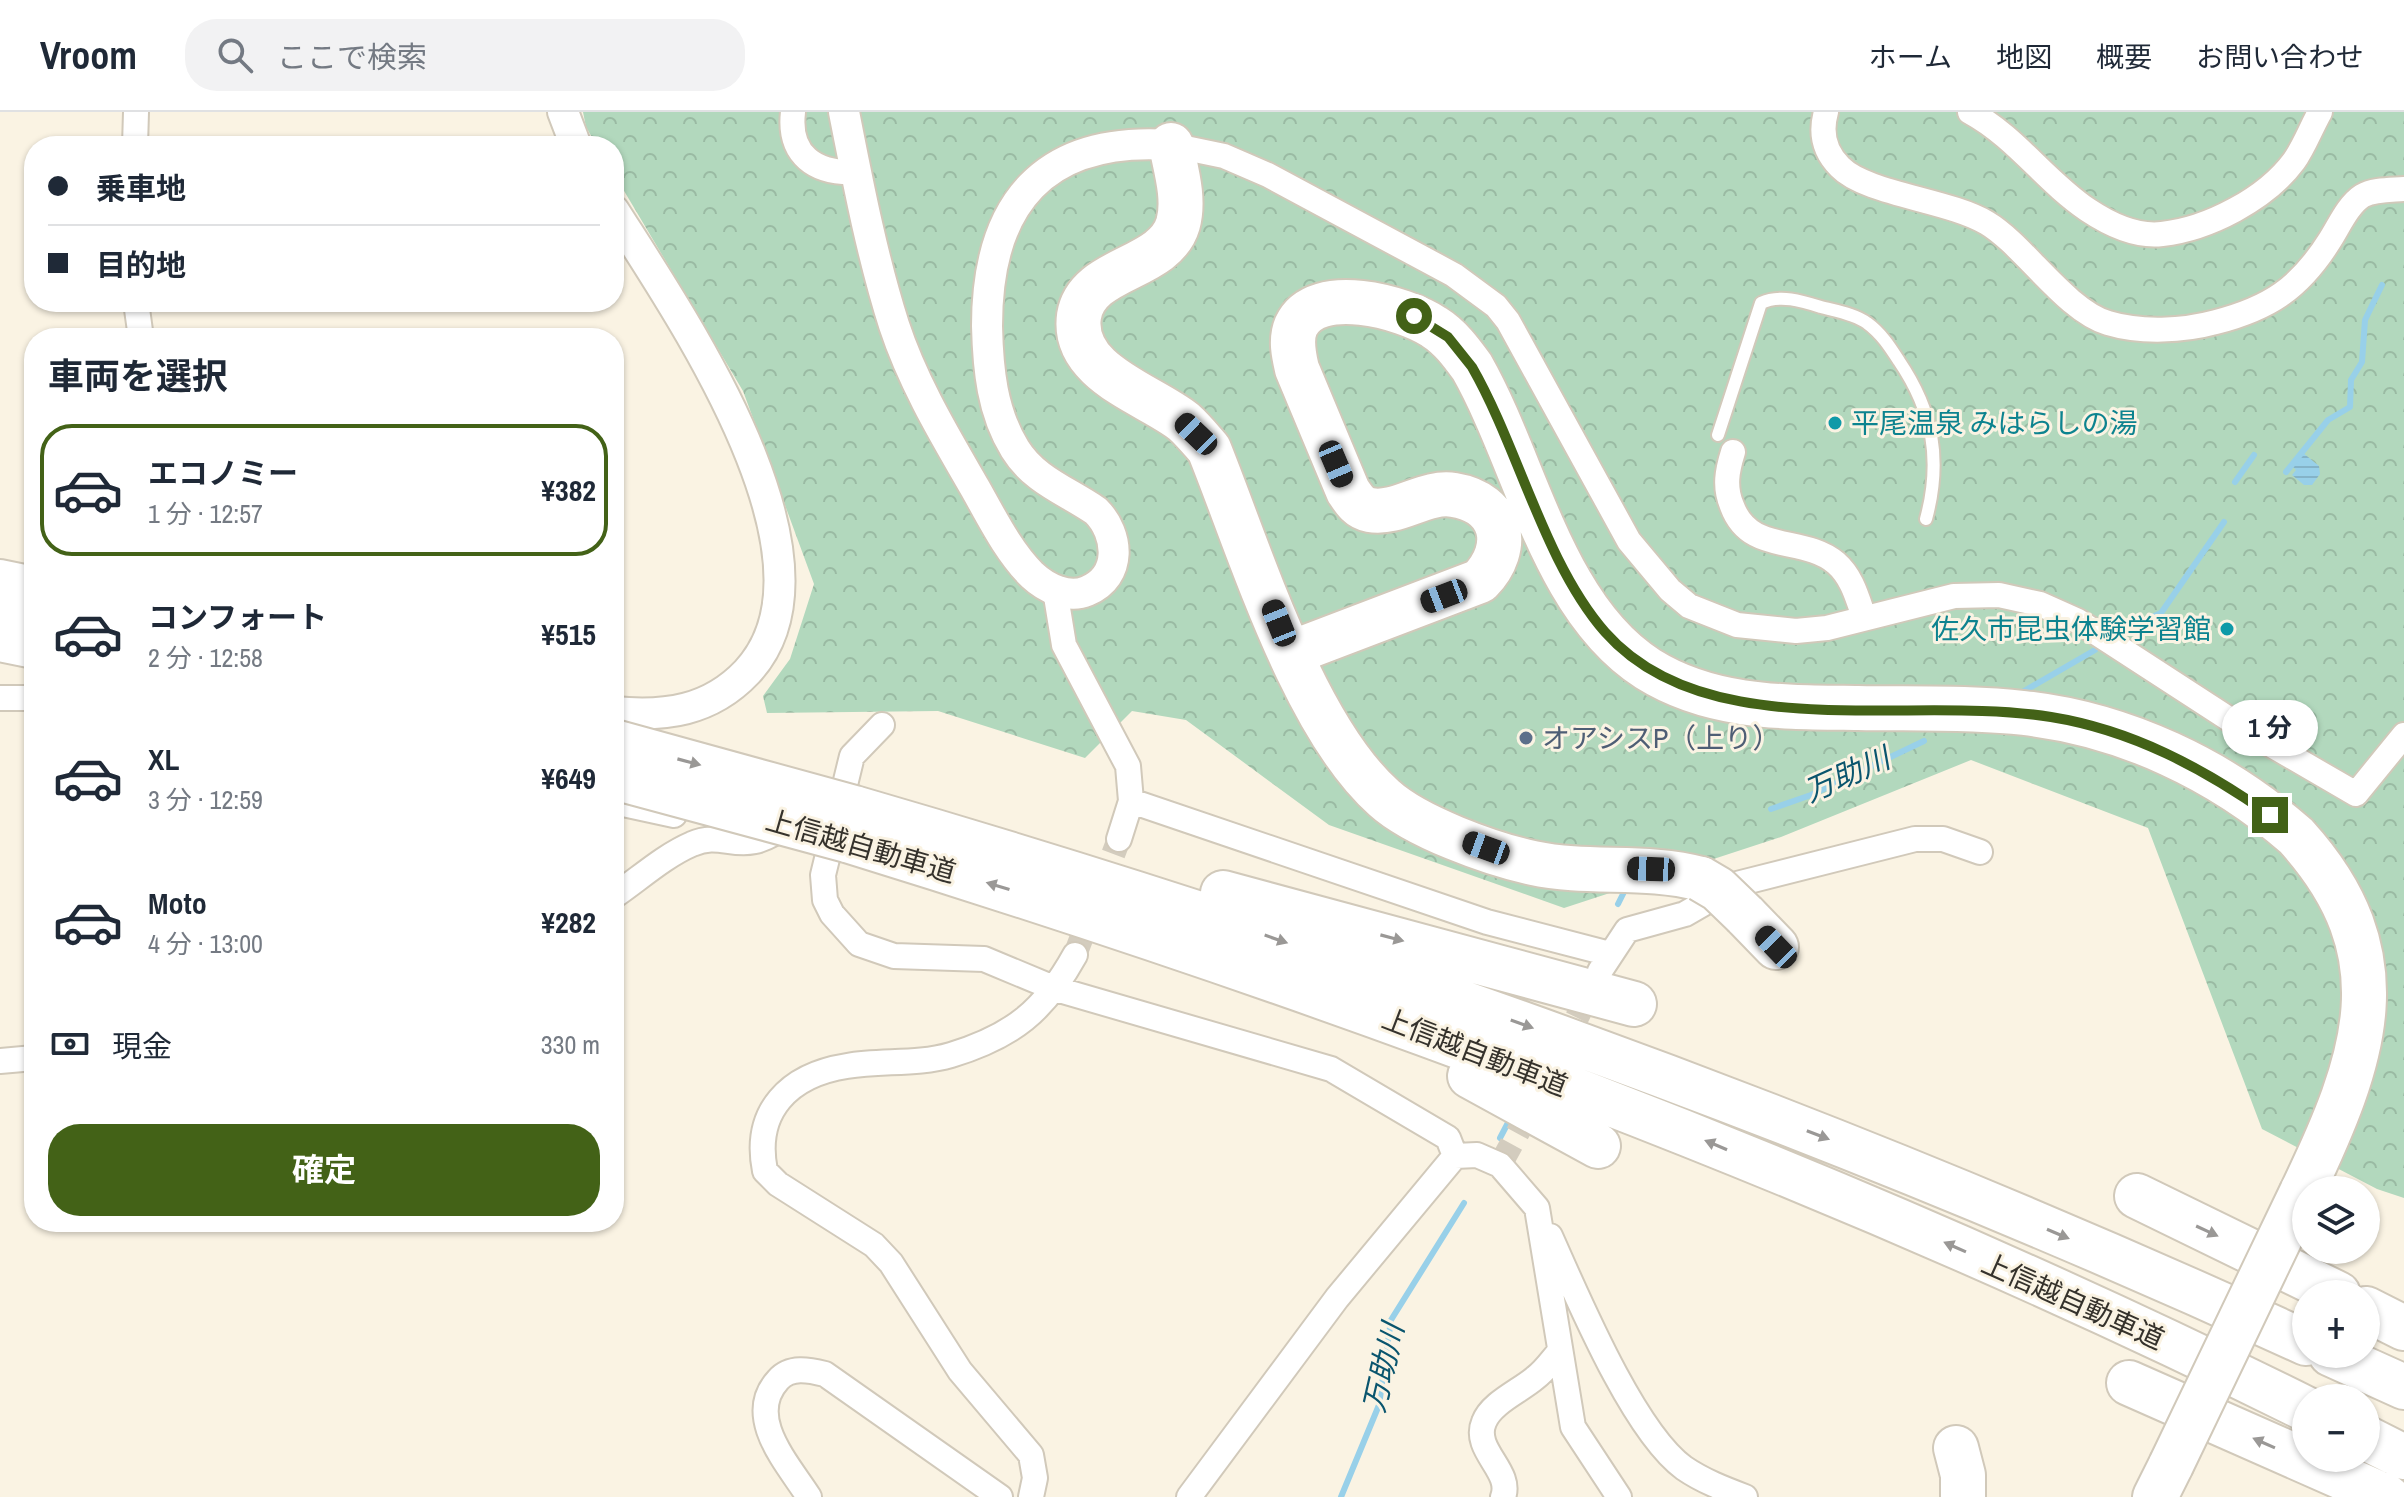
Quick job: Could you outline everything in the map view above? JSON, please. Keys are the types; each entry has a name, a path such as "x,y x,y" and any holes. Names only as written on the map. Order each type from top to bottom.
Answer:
{"highway":[{"path":"1171,145 1180,204 1173,236 1153,254 1089,294 1079,316 1079,329 1088,354 1098,366 1184,422 1209,449 1310,697 1369,783 1405,813 1530,863 1563,869 1651,869 1701,879 1718,889 1776,947"},
{"path":"1291,653 1480,581 1498,560 1499,534 1494,519 1470,498 1432,495 1382,510 1368,510 1357,504 1348,491 1297,369 1293,352 1297,325 1315,307 1353,302 1396,310 1431,325 1448,337 1472,367 1579,596 1606,634 1650,670 1713,697 1746,703 1997,711 2084,724 2143,743 2204,771 2270,815 2305,844 2355,904 2373,948 2378,999 2354,1083 2163,1481"},
{"path":"0,604 24,609"},
{"path":"0,639 24,644"},
{"name":"上信越自動車道","path":"624,745 1056,867 1211,917 1689,1085 1925,1178 2292,1337"},
{"name":"上信越自動車道","path":"624,778 849,809 1043,900 1346,1003 1699,1138 1902,1223 2292,1403"},
{"path":"849,809 1106,863 1634,1004"},
{"path":"1043,900 1494,1086 1598,1146"},
{"path":"2137,1196 2309,1280"},
{"path":"2380,1316 2404,1328"},
{"path":"2362,1368 2404,1387"},
{"path":"2129,1383 2387,1497"},
{"path":"2380,1445 2404,1457"},
{"path":"1956,1448 1963,1475 1963,1497"}],"street":[{"path":"135,136 136,112"},
{"path":"563,112 572,136"},
{"path":"793,112 796,146 808,163 831,172 856,172"},
{"path":"844,112 895,326 918,384 1005,539 1032,575 1055,590 1076,594 1095,587 1111,569 1114,544 1105,520 1096,511 1027,466 1015,450 998,413 989,370 987,331 997,243 1015,201 1030,184 1066,159 1108,147 1171,145 1224,156 1257,169 1454,275 1496,306 1508,321 1629,541 1670,590 1689,606 1737,625 1767,630 1827,628 1954,596 1999,595 2040,604 2078,621 2249,732 2356,794 2404,735"},
{"path":"1826,112 1823,124 1825,149 1842,169 1864,181 1966,211 1991,225 2058,289 2105,323 2146,330 2212,323 2262,309 2286,292 2321,255 2352,206 2363,195 2404,189"},
{"path":"1970,112 2004,132 2086,209 2124,230 2160,234 2205,223 2252,199 2293,161 2320,112"},
{"path":"624,227 687,325 721,389 771,518 782,583 774,635 754,665 729,688 702,706 672,713 624,712"},
{"path":"1725,444 1727,494 1736,517 1754,536 1833,560 1849,577 1864,617"},
{"path":"0,575 24,580"},
{"path":"1055,590 1064,645 1128,766 1131,801 1119,839"},
{"path":"0,698 24,698"},
{"path":"882,725 852,756 849,809 823,888 832,914 859,944 894,956 984,959 1056,989 1331,1069 1448,1138 1455,1156"},
{"path":"1131,801 1605,963 1627,930 1685,914 1737,884 1915,839 1943,839 1980,852"},
{"path":"624,804 766,839"},
{"path":"624,889 693,843 706,841 742,845 849,809"},
{"path":"1031,1497 1035,1478 1031,1455 960,1371 891,1263 874,1245 778,1184 765,1171 761,1152 766,1119 788,1091 825,1070 933,1058 981,1044 1020,1025 1056,989 1075,955"},
{"path":"0,1061 24,1059"},
{"path":"1189,1497 1337,1298 1455,1156 1477,1155 1500,1165 1537,1208 1617,1376 1656,1439 1682,1466 1745,1497"},
{"path":"1537,1208 1573,1427 1619,1497"},
{"path":"1503,1497 1505,1483 1484,1443 1483,1423 1492,1411 1538,1377 1560,1351"},
{"path":"809,1497 773,1440 765,1413 771,1388 782,1375 796,1370 825,1374 1000,1497"}],"lane":[{"path":"1725,444 1761,303 1772,298 1801,301 1865,321 1887,343 1916,386 1934,436 1933,494 1926,519"}],"green space":[{"path":"583,112 2404,112 2404,1198 2380,1190 2380,1176 2352,1176 2262,1129 2148,828 1971,760 1781,837 1564,908 1329,825 1186,720 1132,711 1085,758 938,711 767,713 763,696 790,659 814,584 743,391 624,191 624,136 591,136"}],"water":[{"path":"2302,452 2319,466 2320,474 2312,485 2304,485 2292,475 2296,470 2291,465"}],"waterway":[{"path":"2286,472 2328,420 2350,407 2351,380 2362,362 2365,320 2382,285"},
{"name":"万助川","path":"2235,482 2254,455"},
{"name":"万助川","path":"2126,629 2161,613 2224,522"},
{"name":"万助川","path":"2019,694 2095,650"},
{"name":"万助川","path":"1771,809 1811,795 1924,741"},
{"name":"万助川","path":"1618,904 1627,886"},
{"name":"万助川","path":"1500,1138 1511,1117"},
{"name":"万助川","path":"1341,1497 1379,1405 1391,1320 1464,1203"}],"tunnel":[{"path":"1075,955 1119,839"},
{"path":"1561,1050 1594,983"},
{"path":"1500,1165 1535,1101"}],"place":[{"name":"平尾温泉 みはらしの湯","path":"1835,423"},
{"name":"佐久市昆虫体験学習館","path":"2227,629"},
{"name":"オアシスP（上り）","path":"1526,738"}],"route":[{"path":"1414,316 1448,337 1472,367 1486,391 1579,596 1606,634 1650,670 1713,697 1756,705 1955,708 2025,713 2073,721 2172,755 2204,771 2270,815"}]}
